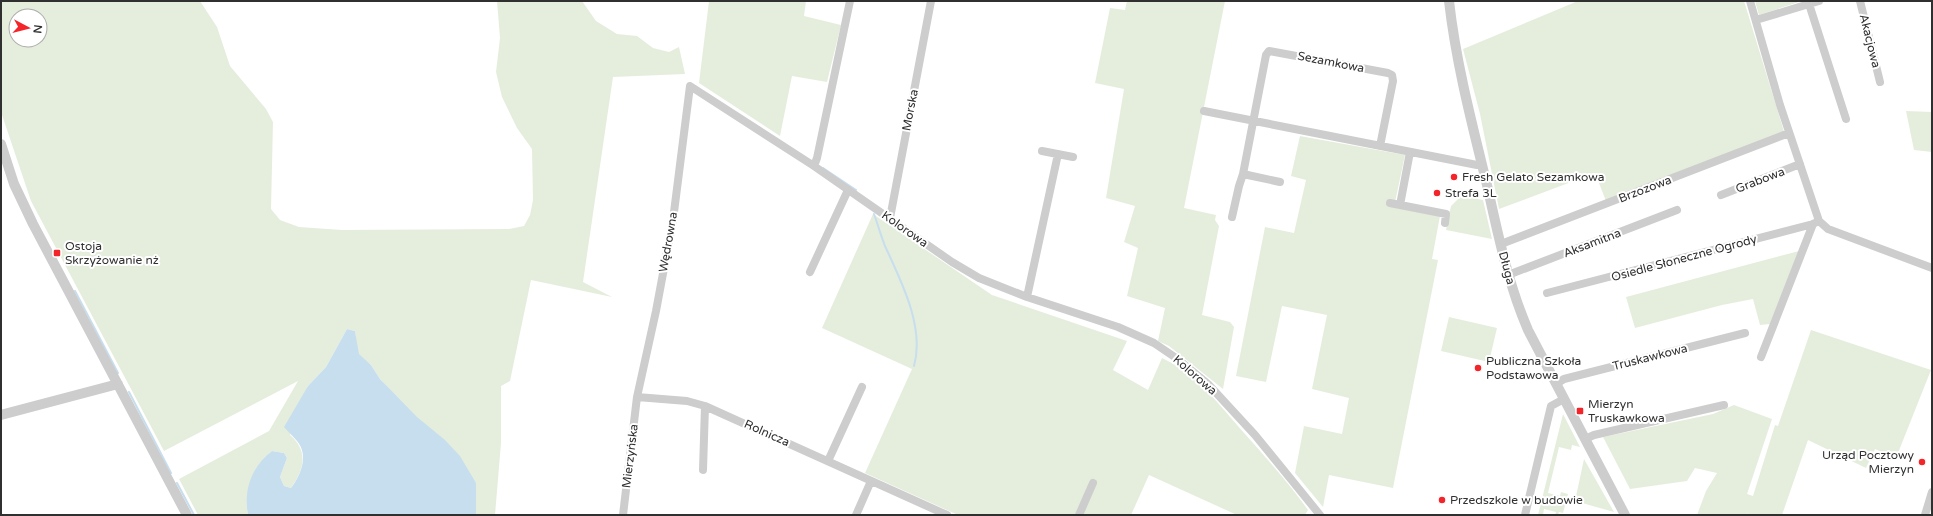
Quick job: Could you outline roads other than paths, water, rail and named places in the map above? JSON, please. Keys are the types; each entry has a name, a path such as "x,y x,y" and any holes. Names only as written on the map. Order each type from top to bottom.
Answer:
{"street":[{"path":"814,166 817,158 850,1"},
{"name":"Morska","path":"890,218 931,1"},
{"name":"Długa","path":"1447,1 1458,64 1508,275 1525,322 1564,400 1625,515"},
{"path":"1750,1 1789,133 1800,164 1816,223 1761,357"},
{"path":"1756,20 1819,1"},
{"name":"Akacjowa","path":"1860,1 1880,82"},
{"path":"1809,4 1846,119"},
{"name":"Sezamkowa","path":"1232,217 1243,174 1266,55 1269,51 1392,75 1393,81 1380,146"},
{"name":"Kolorowa","path":"690,86 814,166 952,262 979,278 1027,297 1118,327 1154,343 1179,360 1208,384 1255,435 1320,515"},
{"name":"Wędrowna","path":"637,397 673,220 690,86"},
{"path":"1204,111 1477,165 1482,164"},
{"name":"Brzozowa","path":"1501,244 1789,133"},
{"path":"1,144 14,184 25,208 188,515"},
{"path":"1042,151 1073,157"},
{"path":"1400,205 1410,152"},
{"path":"1027,297 1058,154"},
{"name":"Grabowa","path":"1721,195 1800,164"},
{"path":"1243,174 1280,182"},
{"path":"810,272 848,190"},
{"path":"1390,203 1446,214 1445,223"},
{"name":"Aksamitna","path":"1508,275 1677,210"},
{"path":"1816,223 1932,268"},
{"name":"Osiedle Słoneczne Ogrody","path":"1548,293 1816,223"},
{"name":"Truskawkowa","path":"1556,384 1564,379 1746,333"},
{"path":"1,415 118,384"},
{"path":"828,461 862,387"},
{"name":"Rolnicza","path":"637,397 687,401 706,406 947,515"},
{"name":"Mierzyńska","path":"623,515 637,397"},
{"path":"1525,515 1551,406 1564,400"},
{"path":"1585,439 1594,435 1724,405"},
{"path":"703,470 706,406"},
{"path":"856,515 871,481"},
{"path":"1079,515 1093,482"},
{"path":"1925,515 1932,492"}],"water":[{"path":"347,329 355,331 359,354 371,365 380,379 417,417 445,440 460,456 476,483 476,515 248,515 248,488 254,471 272,451 284,453 287,458 280,477 284,486 291,488 295,483 302,465 303,452 297,441 284,427 308,386 326,367"}],"waterway":[{"path":"823,168 856,190"},
{"path":"874,214 885,246 910,304 914,320 917,351 914,366"},
{"path":"75,291 118,373"},
{"path":"129,392 171,473"},
{"path":"177,483 194,515"}],"place":[{"name":"Fresh Gelato Sezamkowa","path":"1454,177"},
{"name":"Strefa 3L","path":"1437,193"},
{"name":"Ostoja Skrzyżowanie nż","path":"57,253"},
{"name":"Publiczna Szkoła Podstawowa","path":"1478,368"},
{"name":"Mierzyn Truskawkowa","path":"1580,411"},
{"name":"Urząd Pocztowy Mierzyn","path":"1922,462"},
{"name":"Przedszkole w budowie","path":"1442,500"}]}
